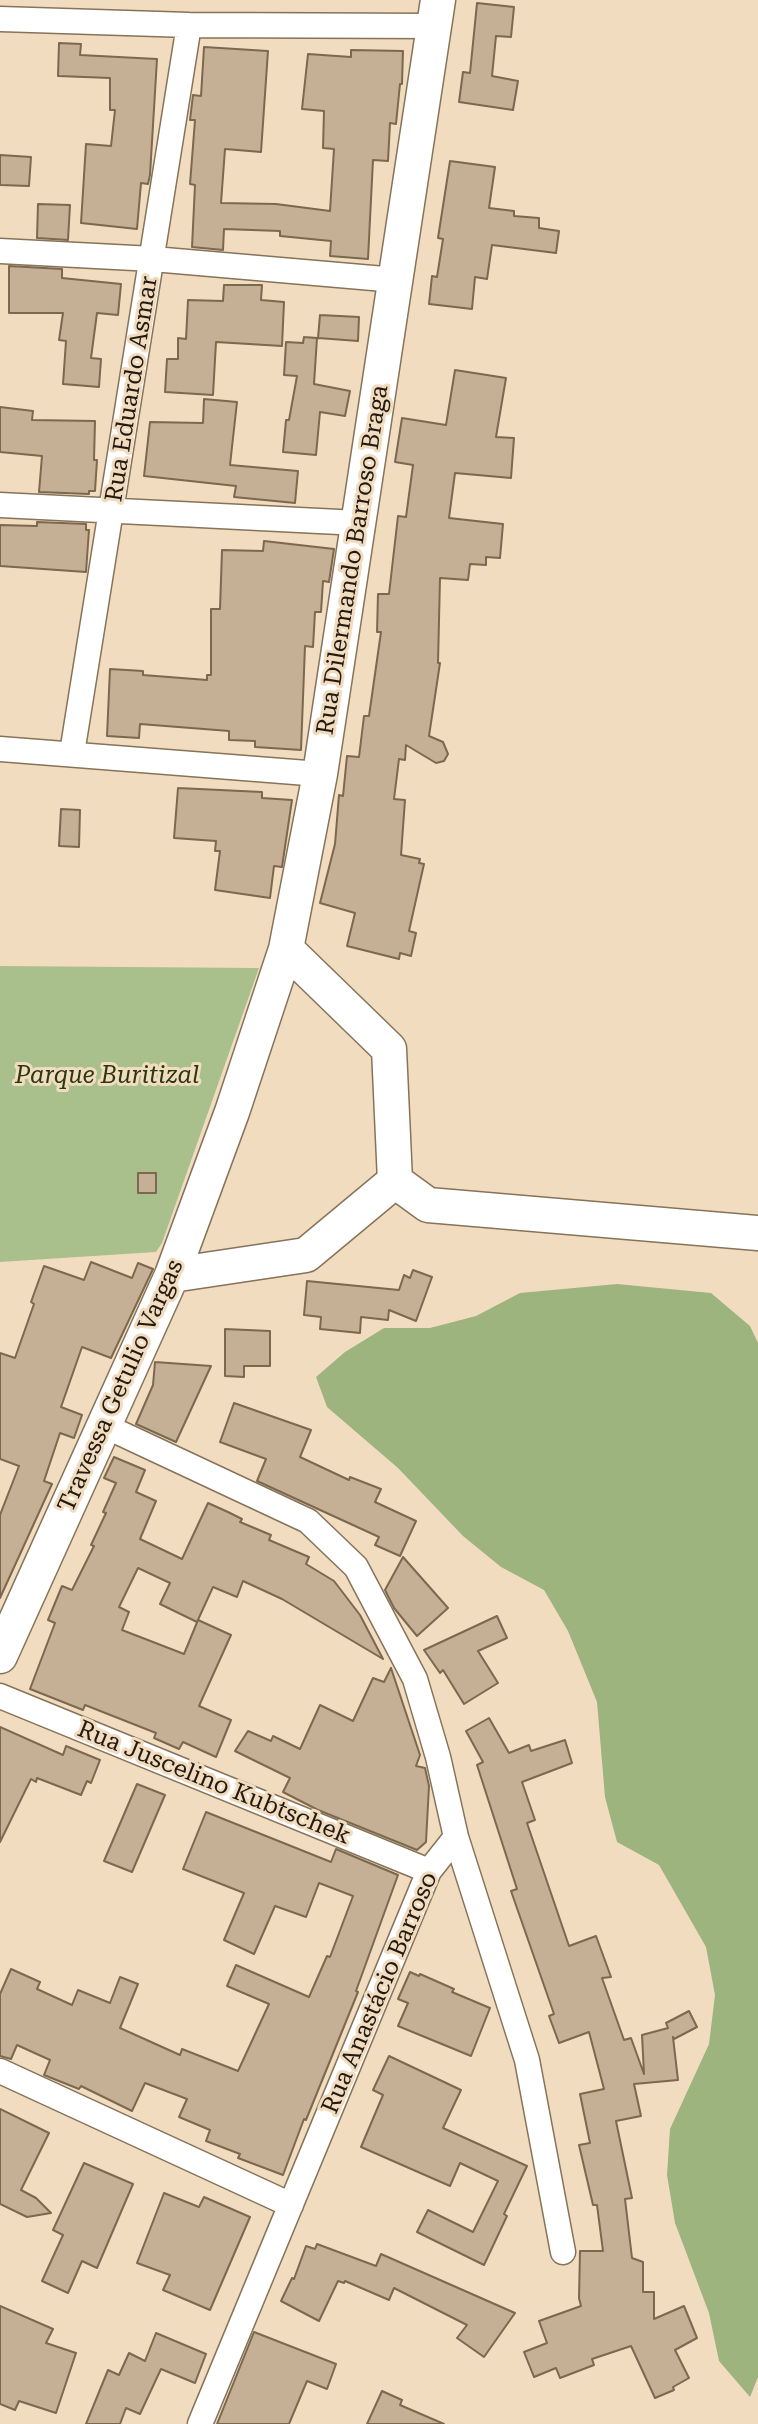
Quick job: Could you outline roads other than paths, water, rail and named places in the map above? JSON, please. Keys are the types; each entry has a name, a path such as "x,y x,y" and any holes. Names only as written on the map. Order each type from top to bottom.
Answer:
{"street":[{"path":"0,19 189,25 437,13"},
{"name":"Rua Dilermando Barroso Braga","path":"232,1112 286,949 320,774 437,13"},
{"name":"Rua Eduardo Asmar","path":"72,753 189,25"},
{"path":"0,251 153,259 396,280"},
{"path":"0,505 359,523"},
{"path":"0,749 320,774"},
{"path":"286,949 389,1049 395,1181"},
{"name":"Travessa Getulio Vargas","path":"0,1656 172,1275 232,1112"},
{"path":"395,1181 428,1205 758,1233"},
{"path":"172,1275 306,1255 395,1181"},
{"path":"105,1426 308,1521 356,1567 415,1679 438,1757 456,1837 527,2060 563,2252"},
{"name":"Rua Juscelino Kubtschek","path":"0,1696 429,1871"},
{"name":"Rua Anastácio Barroso","path":"200,2424 429,1871 456,1837"},
{"path":"0,2071 291,2205"}],"park label":[{"name":"Parque Buritizal","path":"107,1076"}]}
